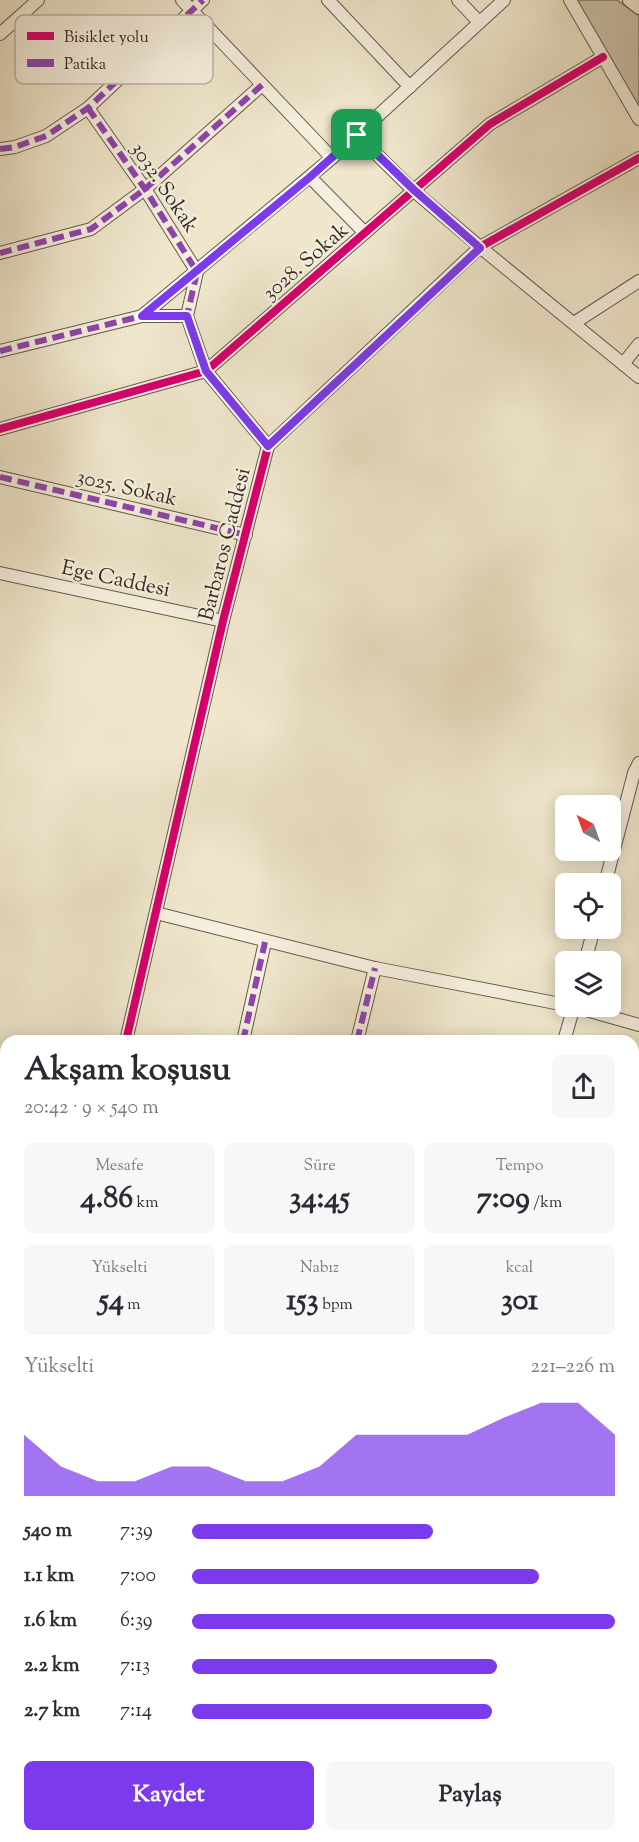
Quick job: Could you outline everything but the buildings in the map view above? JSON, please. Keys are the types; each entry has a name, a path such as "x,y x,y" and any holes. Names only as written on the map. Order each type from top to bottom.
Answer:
{"street":[{"path":"21,15 38,0"},
{"path":"182,0 198,15"},
{"path":"188,15 204,0"},
{"path":"328,0 410,87"},
{"path":"458,0 479,22"},
{"path":"142,316 332,158 504,0"},
{"path":"570,0 639,119"},
{"path":"629,0 639,8"},
{"path":"0,34 15,21"},
{"path":"213,32 332,158"},
{"name":"3028. Sokak","path":"0,429 206,371 490,124 603,57"},
{"path":"0,149 15,147 46,136 88,108 114,84"},
{"path":"0,253 92,229 145,189 262,85"},
{"name":"3032. Sokak","path":"88,108 145,189 197,272"},
{"path":"357,135 414,190 480,248 639,377"},
{"name":"Barbaros Caddesi","path":"127,1035 223,621 268,446 480,248 639,158"},
{"path":"310,177 365,233"},
{"path":"197,272 187,316 206,371 268,446"},
{"path":"574,323 639,281"},
{"path":"0,351 142,316 187,316"},
{"path":"623,364 639,344"},
{"name":"3025. Sokak","path":"0,477 246,535"},
{"name":"Ege Caddesi","path":"0,573 223,621"},
{"path":"608,873 634,773 639,763"},
{"path":"156,914 375,968 555,1003"},
{"path":"244,1035 265,942"},
{"path":"358,1035 375,968"},
{"path":"566,1035 570,1017"},
{"path":"610,1017 639,1025"}],"shaded area":[{"path":"573,0 617,0 639,16 639,109"}],"marked path":[{"path":"187,15 203,0"},
{"path":"0,149 15,147 46,136 88,108 114,84"},
{"path":"0,253 91,229 145,189 262,85"},
{"path":"88,108 145,189 197,272 187,316 206,371 268,446"},
{"path":"0,351 142,316 187,316"},
{"path":"0,477 246,535"},
{"path":"244,1035 265,942"},
{"path":"358,1035 375,968"}],"cycle path":[{"path":"0,429 206,371 490,124 603,57"},
{"path":"127,1035 223,621 268,446 480,247 639,158"}],"route":[{"path":"357,135 414,190 480,248 268,446 206,371 187,316 142,316 310,177 357,135"}]}
